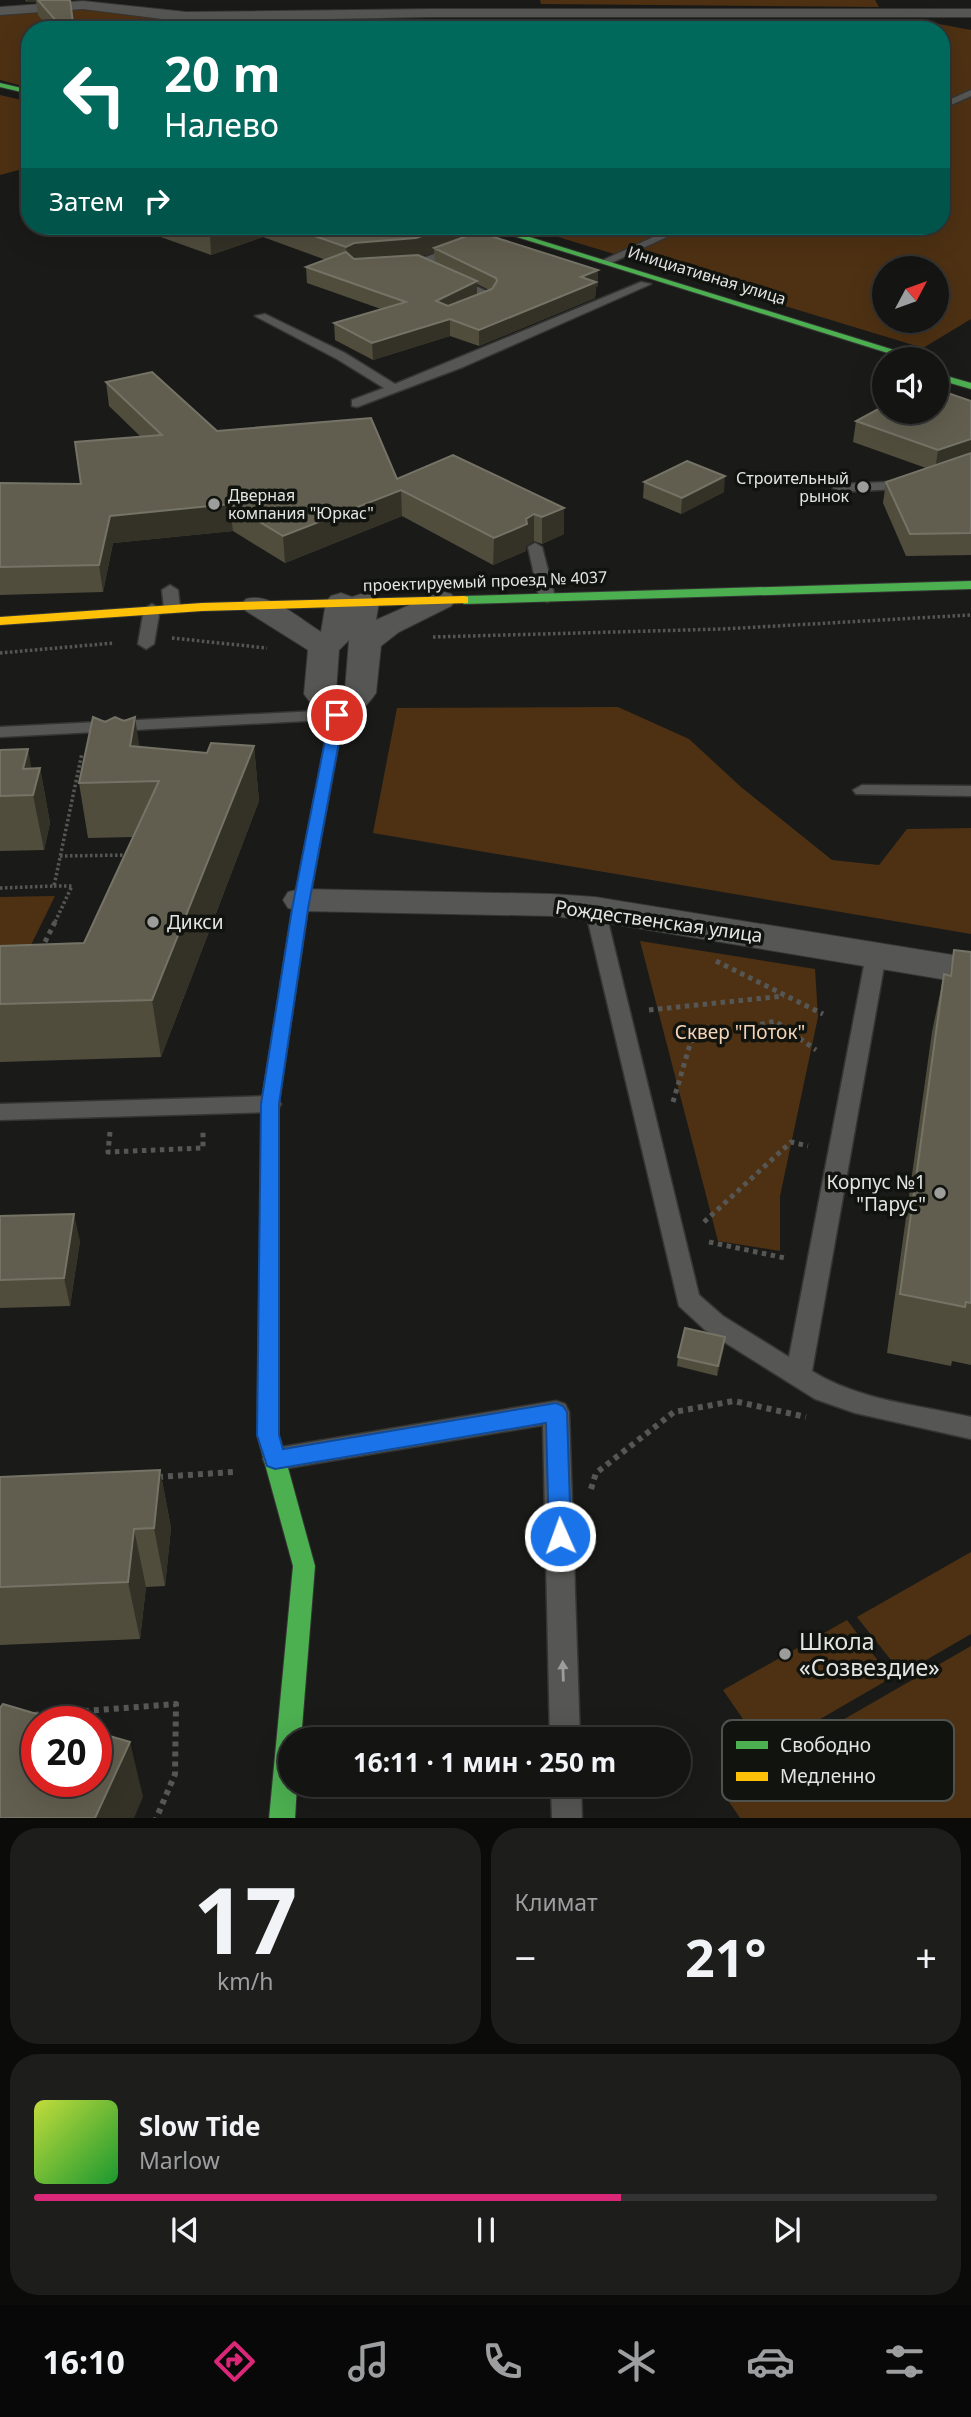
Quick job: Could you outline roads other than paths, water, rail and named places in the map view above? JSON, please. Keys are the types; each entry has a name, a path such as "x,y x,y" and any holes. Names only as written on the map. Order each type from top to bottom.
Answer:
{"main road":[{"path":"0,85 21,90"},
{"path":"0,93 21,97"},
{"name":"Инициативная улица","path":"479,236 604,262 879,347"},
{"name":"Инициативная улица","path":"479,236 645,284 872,355"},
{"path":"949,368 971,375"},
{"path":"949,380 971,386"},
{"name":"проектируемый проезд № 4037","path":"0,621 172,608 971,585"},
{"path":"282,1818 304,1566 268,1435 270,1104 301,900 338,713"}],"street":[{"path":"0,11 83,5 186,18 971,13"},
{"path":"366,643 388,626 441,600"},
{"path":"352,602 360,633 366,643 360,693 338,713 320,694 324,647 335,639 352,602"},
{"path":"256,605 324,647"},
{"name":"Рождественская улица","path":"301,900 595,909 971,971"}],"lane":[{"path":"83,5 101,4"},
{"path":"950,102 971,93"},
{"path":"604,262 665,235"},
{"path":"410,266 423,264 479,236"},
{"path":"423,264 488,296 486,302 466,310"},
{"path":"357,403 645,284"},
{"path":"261,316 341,356 394,389"},
{"path":"840,488 928,482"},
{"path":"535,547 547,597"},
{"path":"170,590 172,608"},
{"path":"146,644 152,609"},
{"path":"0,732 139,731 338,713"},
{"path":"862,789 971,791"},
{"path":"595,909 688,1298 698,1311 714,1323 824,1392 855,1402 971,1428"},
{"path":"798,1377 876,955"},
{"path":"0,1112 270,1104"},
{"path":"276,1464 556,1412 565,1727"},
{"path":"566,1797 567,1818"}],"place":[{"name":"Строительный рынок","path":"863,487"},
{"name":"Дверная компания \"Юркас\"","path":"214,504"},
{"name":"Дикси","path":"153,922"},
{"name":"Корпус №1 \"Парус\"","path":"940,1193"},
{"name":"Школа «Созвездие»","path":"785,1654"}],"park label":[{"name":"Сквер \"Поток\"","path":"740,1032"}]}
